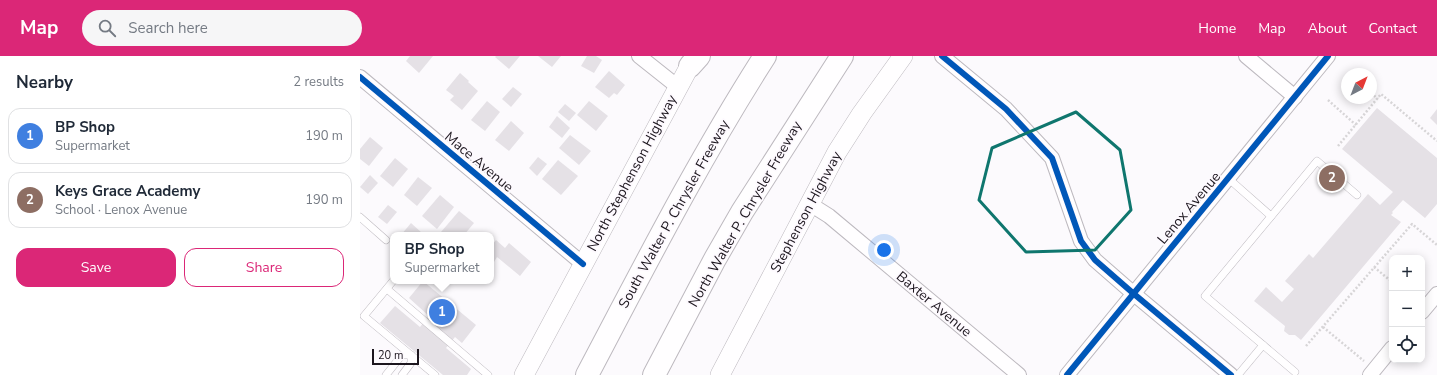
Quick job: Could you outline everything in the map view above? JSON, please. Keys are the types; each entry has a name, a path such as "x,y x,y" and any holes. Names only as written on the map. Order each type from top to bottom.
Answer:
{"highway":[{"name":"South Walter P. Chrysler Freeway","path":"587,375 688,186 720,129 765,56"},
{"name":"North Walter P. Chrysler Freeway","path":"654,375 742,212 842,56"}],"main road":[{"name":"Stephenson Highway","path":"720,375 837,152 862,113 903,56"},
{"name":"North Stephenson Highway","path":"524,375 678,87 695,59"}],"street":[{"path":"638,56 678,87"},
{"path":"942,56 1006,109 1052,158 1081,241 1095,260 1231,375"},
{"path":"1246,56 1295,97"},
{"name":"Lenox Avenue","path":"1067,375 1229,179 1328,56"},
{"name":"Mace Avenue","path":"360,77 583,264"},
{"name":"Baxter Avenue","path":"810,204 829,216 1019,375"},
{"path":"1425,308 1437,294"},
{"path":"1368,369 1389,351"}],"lane":[{"path":"1295,372 1205,296 1317,161 1357,195"},
{"path":"1229,179 1271,216"},
{"path":"360,218 386,240"},
{"path":"391,284 364,316 381,327 424,363 435,375"},
{"path":"387,289 400,305 459,355 472,365 488,375 491,375"},
{"path":"1238,375 1264,345"},
{"path":"386,375 402,355 409,352"},
{"path":"402,375 411,363 409,352"}],"path":[{"path":"1338,146 1381,94 1437,141"},
{"path":"1328,100 1356,125"},
{"path":"1306,346 1412,224 1437,245"},
{"path":"1374,267 1389,280"},
{"path":"1323,327 1368,369"}],"highlighted area":[{"path":"1076,112 1120,150 1131,210 1095,250 1026,252 979,200 992,148"}],"building":[{"path":"410,56 433,56 419,73 406,61"},
{"path":"520,56 509,69 495,57"},
{"path":"538,56 561,56 552,67"},
{"path":"587,56 596,56 602,60 594,73 581,66"},
{"path":"609,71 625,85 617,95 614,93 609,98 595,87"},
{"path":"460,73 478,91 462,110 450,100 454,96 446,90"},
{"path":"513,87 522,94 511,107 502,99"},
{"path":"487,101 500,112 485,131 471,120"},
{"path":"589,101 608,116 596,131 577,115"},
{"path":"565,104 576,113 569,121 558,112"},
{"path":"1377,108 1437,158 1437,204 1425,218 1403,200 1391,215 1401,222 1301,340 1295,335 1289,335 1284,331 1285,326 1254,301 1266,287 1282,302 1294,289 1285,281 1309,254 1313,258 1368,194 1380,205 1393,192 1342,149"},
{"path":"1437,109 1437,125 1430,118"},
{"path":"557,116 570,128 562,138 549,127"},
{"path":"511,121 524,133 509,151 495,140"},
{"path":"570,135 591,151 579,165 559,148"},
{"path":"370,137 383,148 369,166 360,159 360,149"},
{"path":"538,157 547,164 537,176 529,168"},
{"path":"395,158 408,169 393,187 380,176"},
{"path":"558,160 578,176 561,195 542,179"},
{"path":"370,175 378,183 368,194 360,187"},
{"path":"418,177 432,188 417,206 404,195"},
{"path":"440,195 454,207 437,229 422,216"},
{"path":"388,205 397,212 387,224 378,217"},
{"path":"459,211 474,223 466,232 441,232"},
{"path":"411,223 421,232 404,232"},
{"path":"496,240 505,248 509,243 531,262 520,276 497,257 494,262 494,242"},
{"path":"421,284 427,284 476,325 462,343 455,337 446,348 471,369 467,375 443,375 380,323 395,306 420,327 429,316 409,298"}],"cycle path":[{"path":"942,56 1006,109 1052,158 1081,241 1095,260 1231,375"},
{"path":"1067,375 1328,56"},
{"path":"360,77 583,264"}],"place":[{"name":"Keys Grace Academy","path":"1332,178"},
{"name":"BP Shop","path":"442,312"}]}
